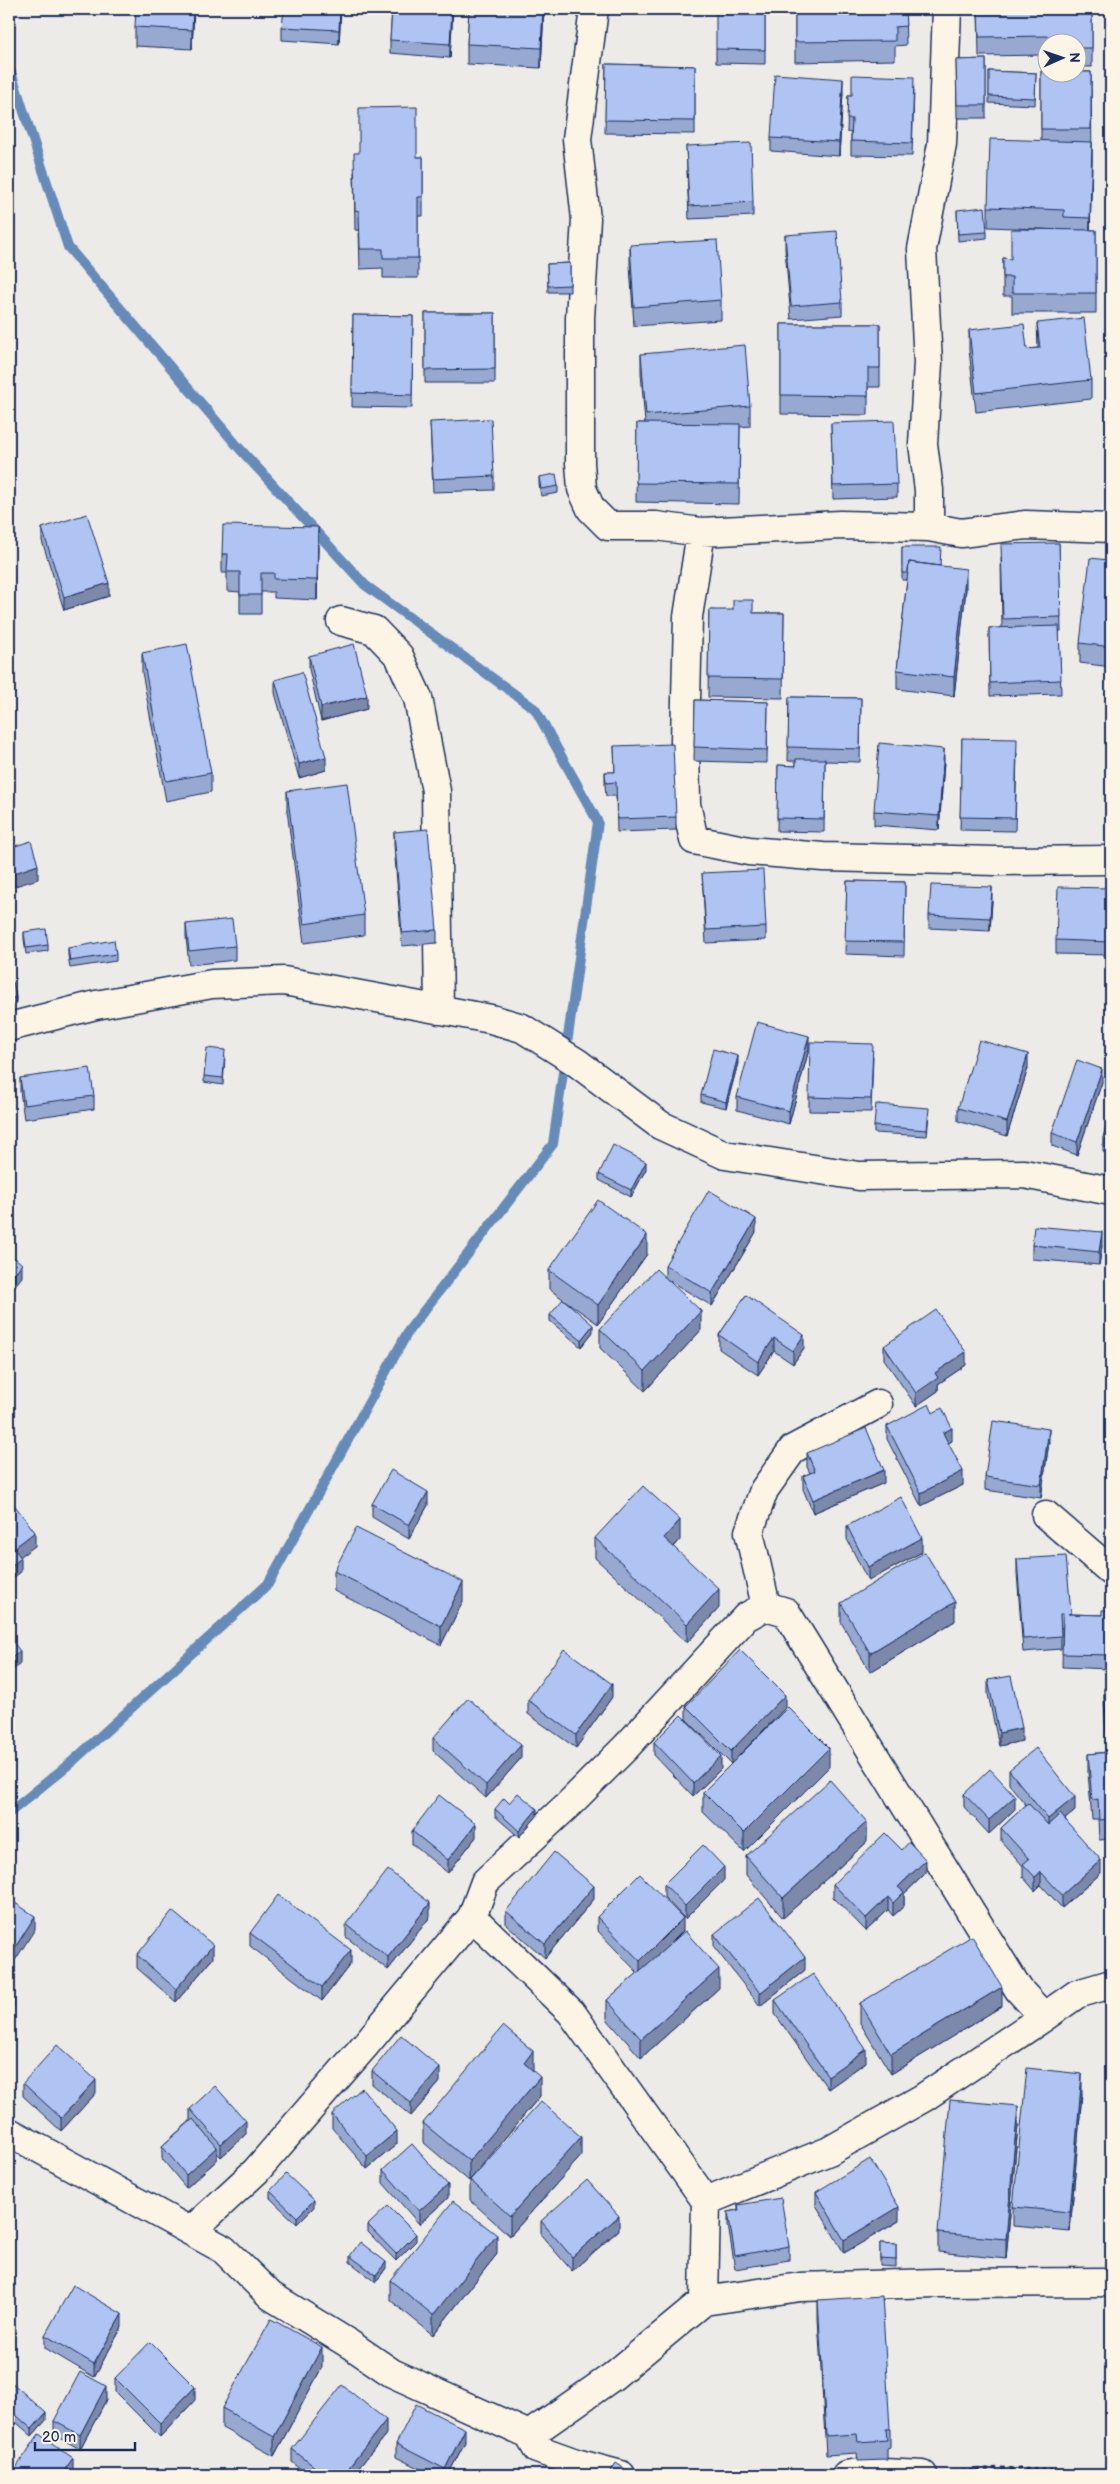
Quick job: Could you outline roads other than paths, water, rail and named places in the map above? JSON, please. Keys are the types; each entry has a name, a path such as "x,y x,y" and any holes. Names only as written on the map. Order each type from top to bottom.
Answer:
{"street":[{"path":"594,9 577,139 586,219 580,318 582,489 591,509 608,526 656,526 701,532 840,525 929,527 961,534 1026,525 1111,528"},
{"path":"929,527 929,490 924,444 928,363 922,249 942,144 947,9"},
{"path":"701,532 688,617 685,741 686,804 694,840 749,851 823,857 1005,861 1111,860"},
{"path":"342,621 374,630 399,656 418,698 436,791 439,1010"},
{"path":"9,1027 96,1005 212,984 284,981 490,1019 522,1028 576,1062 660,1125 724,1155 859,1176 1024,1174 1111,1191"},
{"path":"766,1606 749,1532 764,1490 793,1449 878,1404"},
{"path":"1046,1515 1111,1571"},
{"path":"191,2231 256,2170 367,2043 472,1917 485,1882 569,1804 626,1747 746,1616 766,1606 786,1612 1019,1990 1044,2018"},
{"path":"472,1917 571,2012 706,2201 704,2301"},
{"path":"706,2201 828,2150 923,2098 1077,1994 1111,1984"},
{"path":"9,2132 223,2249 271,2296 351,2345 392,2373 530,2435 537,2449 576,2463 621,2475"},
{"path":"530,2435 612,2376 704,2301 800,2287 936,2283 1111,2282"},
{"path":"846,2475 864,2472 923,2475"}],"waterway":[{"path":"9,66 68,247 240,449 365,585 535,709 598,822 553,1144 409,1330 268,1584 74,1760 9,1813"}]}
